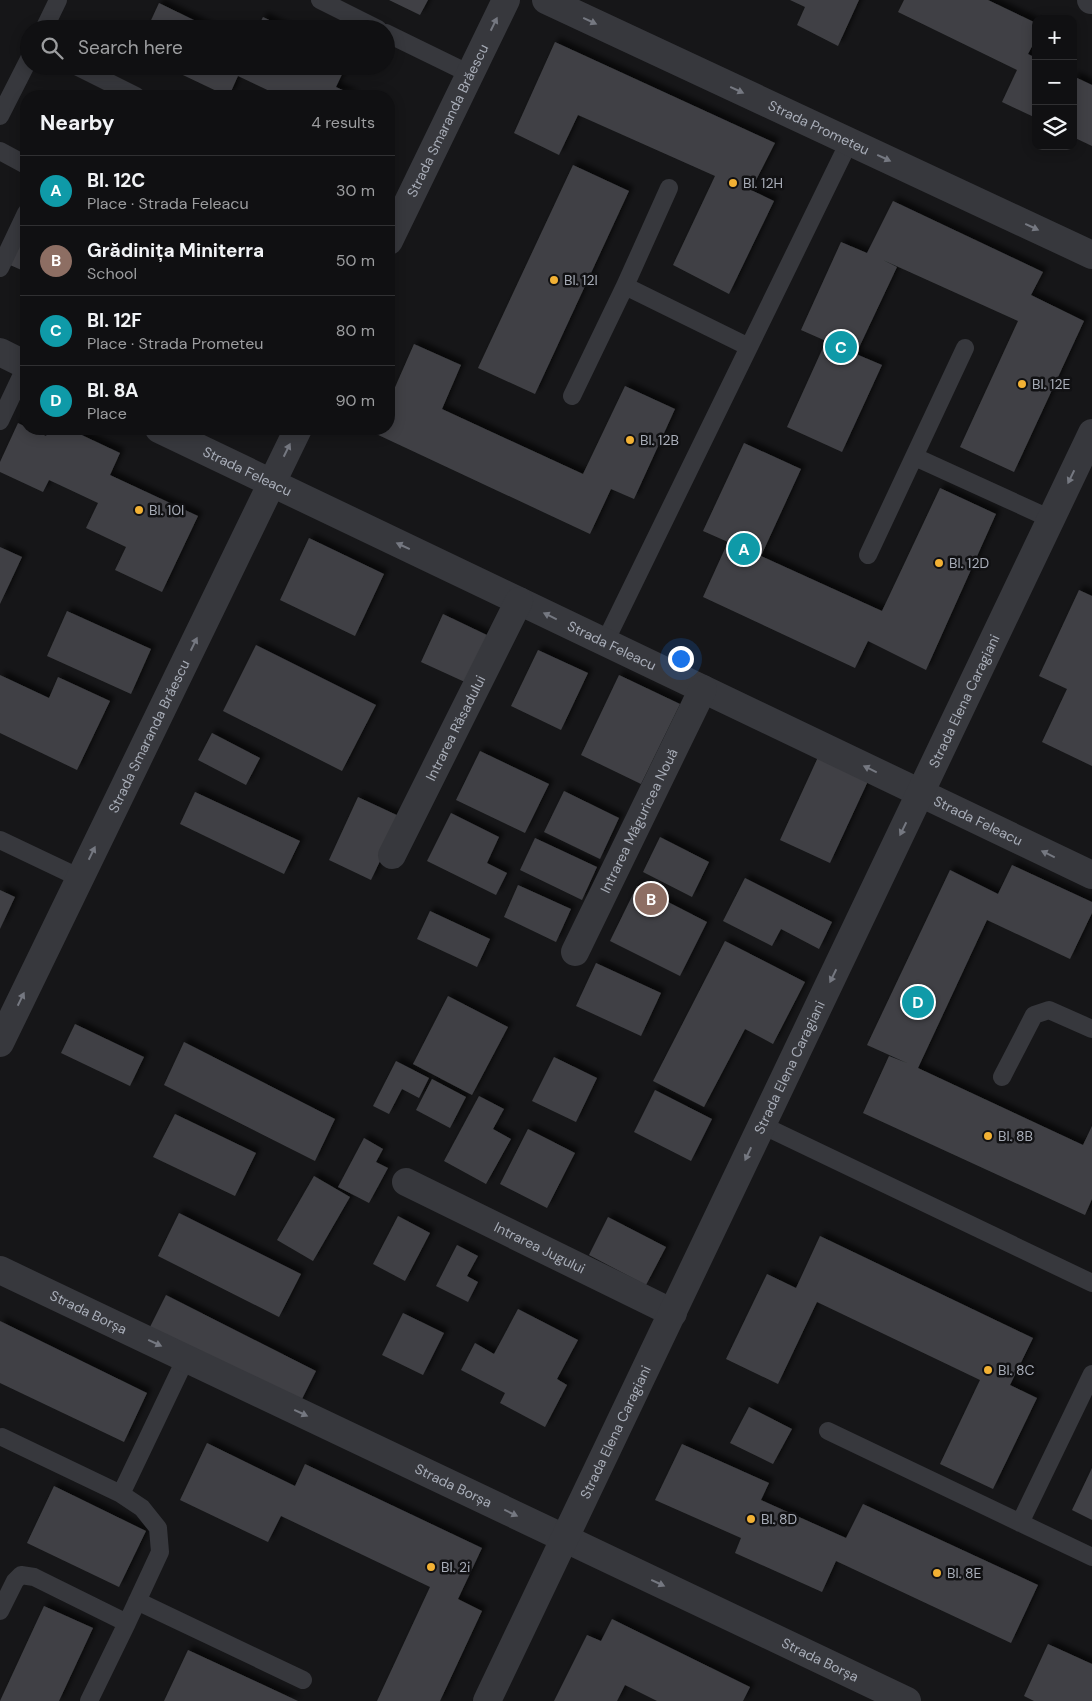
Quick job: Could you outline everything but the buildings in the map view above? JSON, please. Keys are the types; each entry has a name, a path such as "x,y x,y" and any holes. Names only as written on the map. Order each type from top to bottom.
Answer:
{"street":[{"name":"Strada Smaranda Brăescu","path":"395,229 506,0"},
{"name":"Strada Prometeu","path":"546,0 1092,255"},
{"path":"0,352 20,363"},
{"name":"Strada Elena Caragiani","path":"487,1701 1092,433"},
{"name":"Strada Feleacu","path":"172,435 1092,875"},
{"name":"Strada Smaranda Brăescu","path":"0,1043 295,435"},
{"name":"Intrarea Răsadului","path":"392,855 519,601"},
{"name":"Intrarea Măguricea Nouă","path":"575,952 703,689"},
{"name":"Intrarea Jugului","path":"406,1182 673,1313"},
{"name":"Strada Borșa","path":"0,1270 907,1701"}],"lane":[{"path":"48,20 58,0"},
{"path":"320,0 360,20"},
{"path":"395,37 470,74"},
{"path":"0,116 21,75"},
{"path":"94,75 124,90"},
{"path":"604,642 849,142"},
{"path":"0,151 20,162"},
{"path":"572,396 670,188"},
{"path":"0,268 20,226"},
{"path":"625,286 749,347"},
{"path":"868,555 965,348"},
{"path":"0,421 20,379"},
{"path":"915,457 1051,519"},
{"path":"0,840 80,878"},
{"path":"1002,1077 1034,1015 1049,1010 1092,1029"},
{"path":"762,1125 1092,1283"},
{"path":"121,1494 186,1358"},
{"path":"1020,1523 1092,1374"},
{"path":"828,1431 1092,1557"},
{"path":"2,1437 121,1494 142,1508 158,1528 160,1552 89,1701"},
{"path":"0,1611 15,1581 21,1575 34,1577 126,1623"},
{"path":"137,1601 303,1680"}],"place":[{"name":"Bl. 12H","path":"733,183"},
{"name":"Bl. 12I","path":"554,280"},
{"name":"Bl. 12F","path":"841,347"},
{"name":"Bl. 12E","path":"1022,384"},
{"name":"Bl. 12B","path":"630,440"},
{"name":"Bl. 10I","path":"139,510"},
{"name":"Bl. 12C","path":"744,549"},
{"name":"Bl. 12D","path":"939,563"},
{"name":"Grădinița Miniterra","path":"651,899"},
{"name":"Bl. 8A","path":"918,1002"},
{"name":"Bl. 8B","path":"988,1136"},
{"name":"Bl. 8C","path":"988,1370"},
{"name":"Bl. 8D","path":"751,1519"},
{"name":"Bl. 2i","path":"431,1567"},
{"name":"Bl. 8E","path":"937,1573"}]}
